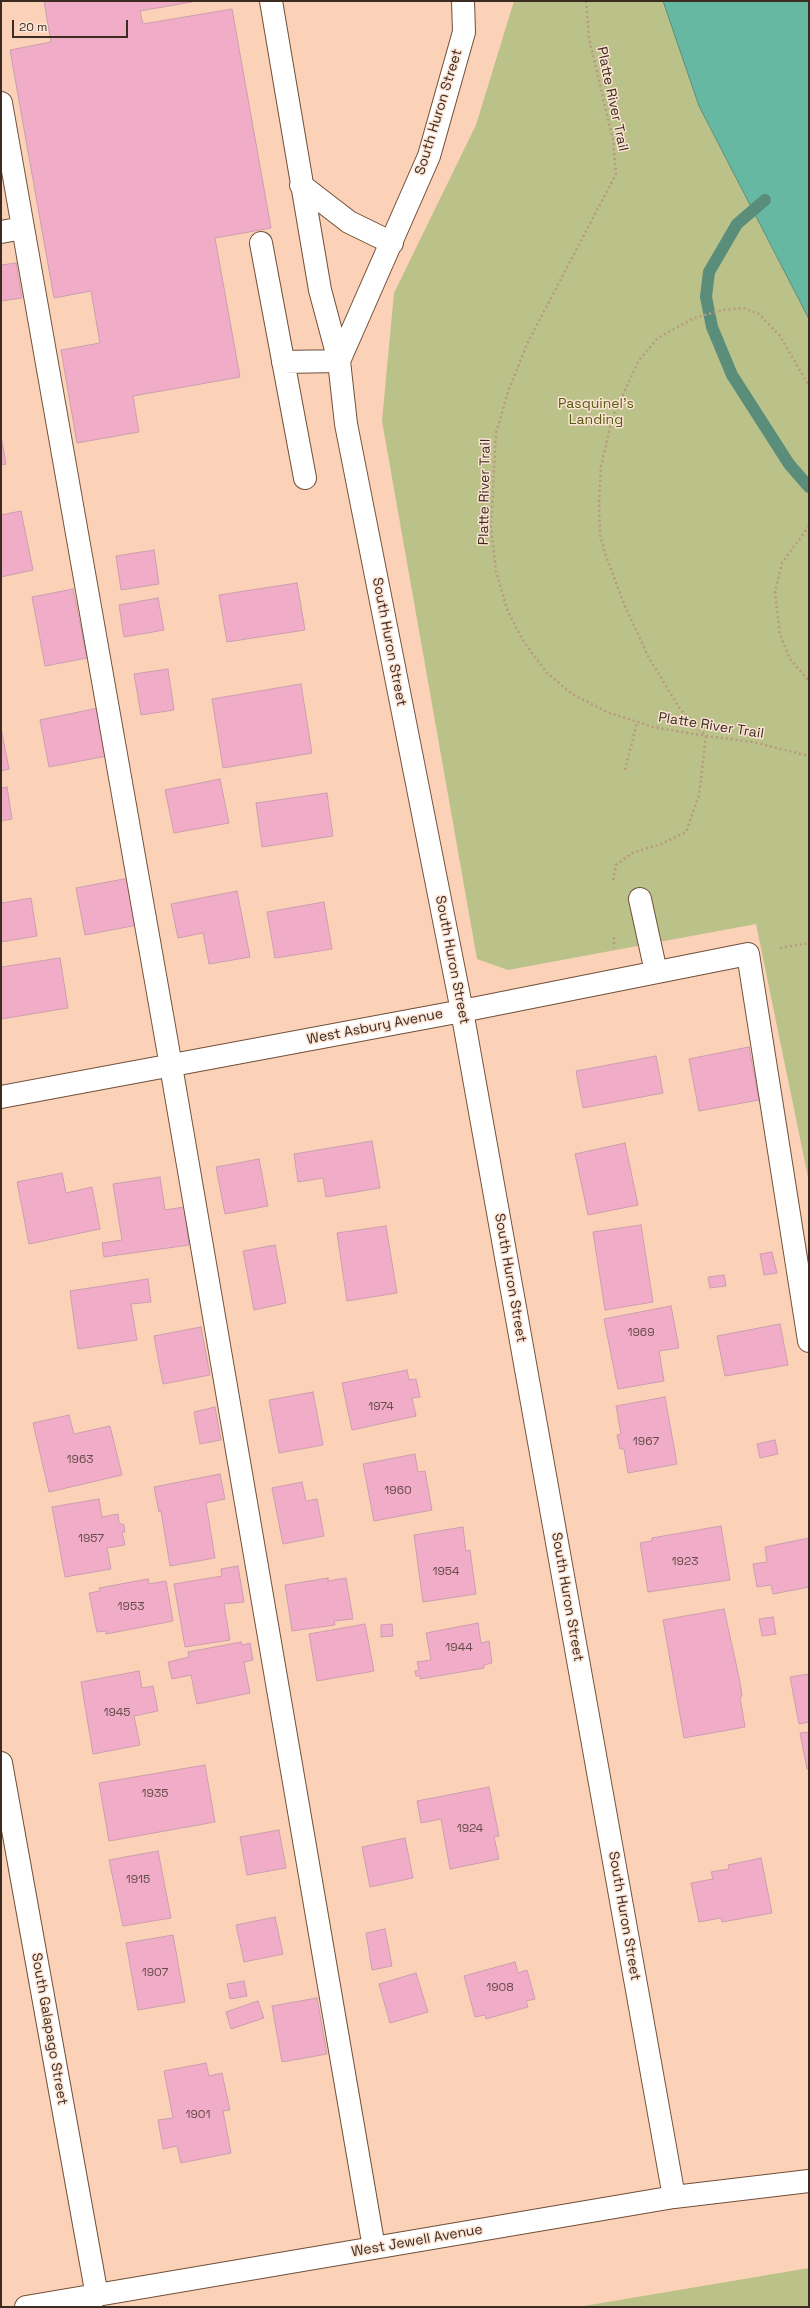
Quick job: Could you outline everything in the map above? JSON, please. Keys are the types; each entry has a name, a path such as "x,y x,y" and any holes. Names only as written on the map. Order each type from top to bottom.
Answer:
{"street":[{"name":"South Huron Street","path":"271,1 320,290 339,361 346,424 462,1011 674,2197"},
{"name":"South Huron Street","path":"339,361 392,243 428,156 464,32 463,1"},
{"path":"1,103 171,1066 374,2248"},
{"path":"301,185 349,222 392,243"},
{"path":"1,232 23,228"},
{"path":"261,242 305,478"},
{"path":"283,362 339,361"},
{"path":"640,899 656,972"},
{"name":"West Asbury Avenue","path":"1,1097 462,1011 748,954 809,1341"},
{"name":"South Galapago Street","path":"1,1763 97,2296"},
{"name":"West Jewell Avenue","path":"26,2307 674,2197 809,2180"}],"path":[{"name":"Platte River Trail","path":"586,1 589,38 613,140 616,174 528,342 509,389 496,433 492,527 496,571 507,609 522,639 547,673 572,694 607,712 637,722 706,736 753,742 809,756"},
{"path":"613,884 616,865 632,853 661,844 686,832 699,795 706,736 680,709 649,658 624,604 606,556 600,528 602,467 612,418 639,360 658,338 694,318 722,310 743,308 759,314 780,336 809,386"},
{"path":"809,526 782,564 775,592 780,635 790,659 809,681"},
{"path":"624,770 637,722"},
{"path":"614,934 614,980"}],"green space":[{"name":"Pasquinel's Landing","path":"514,1 663,1 699,106 809,319 809,1182 756,924 508,970 477,959 382,421 394,293 476,125"},
{"path":"809,2268 809,2307 578,2307"}],"water":[{"path":"663,1 809,1 809,319 699,106"}],"building":[{"path":"44,1 197,1 140,11 143,24 232,9 271,228 215,238 240,377 133,396 139,432 77,443 61,350 100,343 91,291 54,298 10,50 51,42"},
{"path":"16,263 22,298 1,301 1,265"},
{"path":"1,436 6,464 1,465"},
{"path":"21,511 33,570 1,577 1,515"},
{"path":"154,550 159,584 121,590 116,556"},
{"path":"297,583 305,630 227,642 219,595"},
{"path":"73,589 87,658 45,666 32,597"},
{"path":"158,598 164,630 124,637 119,605"},
{"path":"168,669 174,710 141,715 134,674"},
{"path":"301,684 312,753 223,768 212,699"},
{"path":"98,708 107,756 49,767 40,720"},
{"path":"1,728 9,769 1,771"},
{"path":"220,779 229,823 174,833 165,790"},
{"path":"7,787 12,819 1,821 1,788"},
{"path":"327,793 333,836 262,847 256,803"},
{"path":"129,878 138,925 85,935 76,888"},
{"path":"237,891 250,957 209,964 203,933 178,938 171,904"},
{"path":"1,895 2,903 31,898 37,936 1,942"},
{"path":"324,902 332,949 275,958 267,912"},
{"path":"60,958 68,1008 1,1019 1,967"},
{"path":"749,1047 759,1100 699,1111 689,1059"},
{"path":"656,1056 663,1093 583,1108 576,1071"},
{"path":"372,1141 380,1188 326,1197 323,1178 298,1182 294,1154"},
{"path":"625,1143 638,1205 588,1215 575,1154"},
{"path":"259,1159 268,1206 225,1214 216,1167"},
{"path":"62,1173 66,1193 92,1187 100,1229 29,1244 17,1182"},
{"path":"160,1177 165,1210 184,1207 189,1245 104,1257 102,1243 122,1240 113,1184"},
{"path":"641,1225 653,1302 605,1310 593,1232"},
{"path":"386,1226 397,1293 347,1301 337,1233"},
{"path":"275,1245 286,1303 254,1310 243,1251"},
{"path":"772,1252 777,1273 764,1275 760,1254"},
{"path":"724,1275 726,1286 710,1288 708,1277"},
{"path":"148,1279 151,1302 131,1304 137,1340 78,1349 70,1291"},
{"path":"671,1306 679,1348 659,1351 664,1381 618,1389 604,1319"},
{"path":"780,1324 788,1365 725,1376 717,1336"},
{"path":"201,1327 210,1375 163,1384 154,1336"},
{"path":"407,1370 409,1380 416,1379 420,1397 412,1398 416,1416 352,1430 342,1383"},
{"path":"313,1392 323,1445 279,1453 269,1400"},
{"path":"665,1397 677,1464 628,1473 624,1449 620,1449 617,1435 621,1434 616,1406"},
{"path":"215,1407 221,1440 200,1444 194,1412"},
{"path":"69,1415 74,1434 110,1426 122,1475 49,1492 33,1423"},
{"path":"775,1440 778,1454 760,1458 757,1444"},
{"path":"415,1454 418,1472 425,1471 432,1510 374,1521 363,1464"},
{"path":"220,1474 225,1499 206,1503 215,1558 170,1566 161,1511 159,1512 154,1487"},
{"path":"302,1482 306,1501 317,1499 324,1536 283,1544 272,1488"},
{"path":"99,1499 102,1517 118,1514 119,1523 124,1525 125,1532 122,1532 125,1545 107,1548 111,1569 65,1577 52,1507"},
{"path":"721,1526 730,1580 648,1592 640,1543 652,1541 652,1538"},
{"path":"463,1527 466,1551 470,1550 476,1594 423,1602 414,1535"},
{"path":"809,1538 809,1587 773,1594 771,1585 757,1587 753,1564 767,1562 765,1547"},
{"path":"238,1566 244,1602 224,1604 230,1640 185,1647 174,1584 222,1576 221,1569"},
{"path":"328,1578 328,1581 346,1578 353,1619 334,1621 335,1625 292,1631 285,1585"},
{"path":"148,1579 149,1584 166,1581 173,1621 106,1634 106,1631 97,1632 89,1593 100,1591 99,1588"},
{"path":"724,1609 740,1682 742,1696 740,1697 745,1727 684,1738 663,1620"},
{"path":"773,1617 776,1634 762,1636 759,1619"},
{"path":"478,1623 481,1643 489,1641 492,1663 484,1665 484,1668 420,1679 420,1676 416,1676 415,1671 419,1670 417,1662 431,1660 426,1633"},
{"path":"365,1624 374,1671 317,1681 309,1634"},
{"path":"392,1624 393,1636 381,1637 381,1625"},
{"path":"241,1642 242,1645 250,1643 253,1660 244,1662 250,1693 197,1704 191,1675 172,1679 168,1662 189,1657 188,1652"},
{"path":"139,1671 142,1688 153,1686 158,1711 134,1716 140,1745 93,1754 81,1682"},
{"path":"809,1674 809,1722 799,1724 790,1677"},
{"path":"809,1732 809,1769 807,1769 800,1733"},
{"path":"205,1765 215,1822 109,1841 99,1783"},
{"path":"489,1787 499,1836 494,1837 499,1859 450,1869 441,1819 421,1823 417,1801"},
{"path":"279,1830 286,1868 247,1875 240,1837"},
{"path":"405,1838 413,1878 370,1887 362,1847"},
{"path":"158,1851 171,1918 123,1926 109,1860"},
{"path":"761,1858 772,1913 722,1922 721,1918 699,1922 691,1883 713,1879 711,1872 729,1869 728,1865"},
{"path":"275,1917 283,1954 244,1962 236,1925"},
{"path":"385,1929 392,1966 372,1970 366,1933"},
{"path":"173,1935 185,2002 138,2010 126,1943"},
{"path":"515,1962 518,1973 527,1970 535,1999 526,2001 528,2007 486,2019 485,2015 475,2017 464,1976"},
{"path":"416,1973 428,2012 390,2023 379,1984"},
{"path":"244,1981 247,1996 230,1999 227,1984"},
{"path":"317,1998 327,2054 282,2062 272,2006"},
{"path":"258,2001 264,2018 231,2029 226,2012"},
{"path":"206,2063 209,2076 222,2073 230,2110 223,2111 231,2153 181,2163 177,2146 163,2149 158,2120 173,2118 164,2071"}],"waterway":[{"path":"765,200 737,224 709,272 706,297 712,327 732,375 789,464 809,487"}]}
